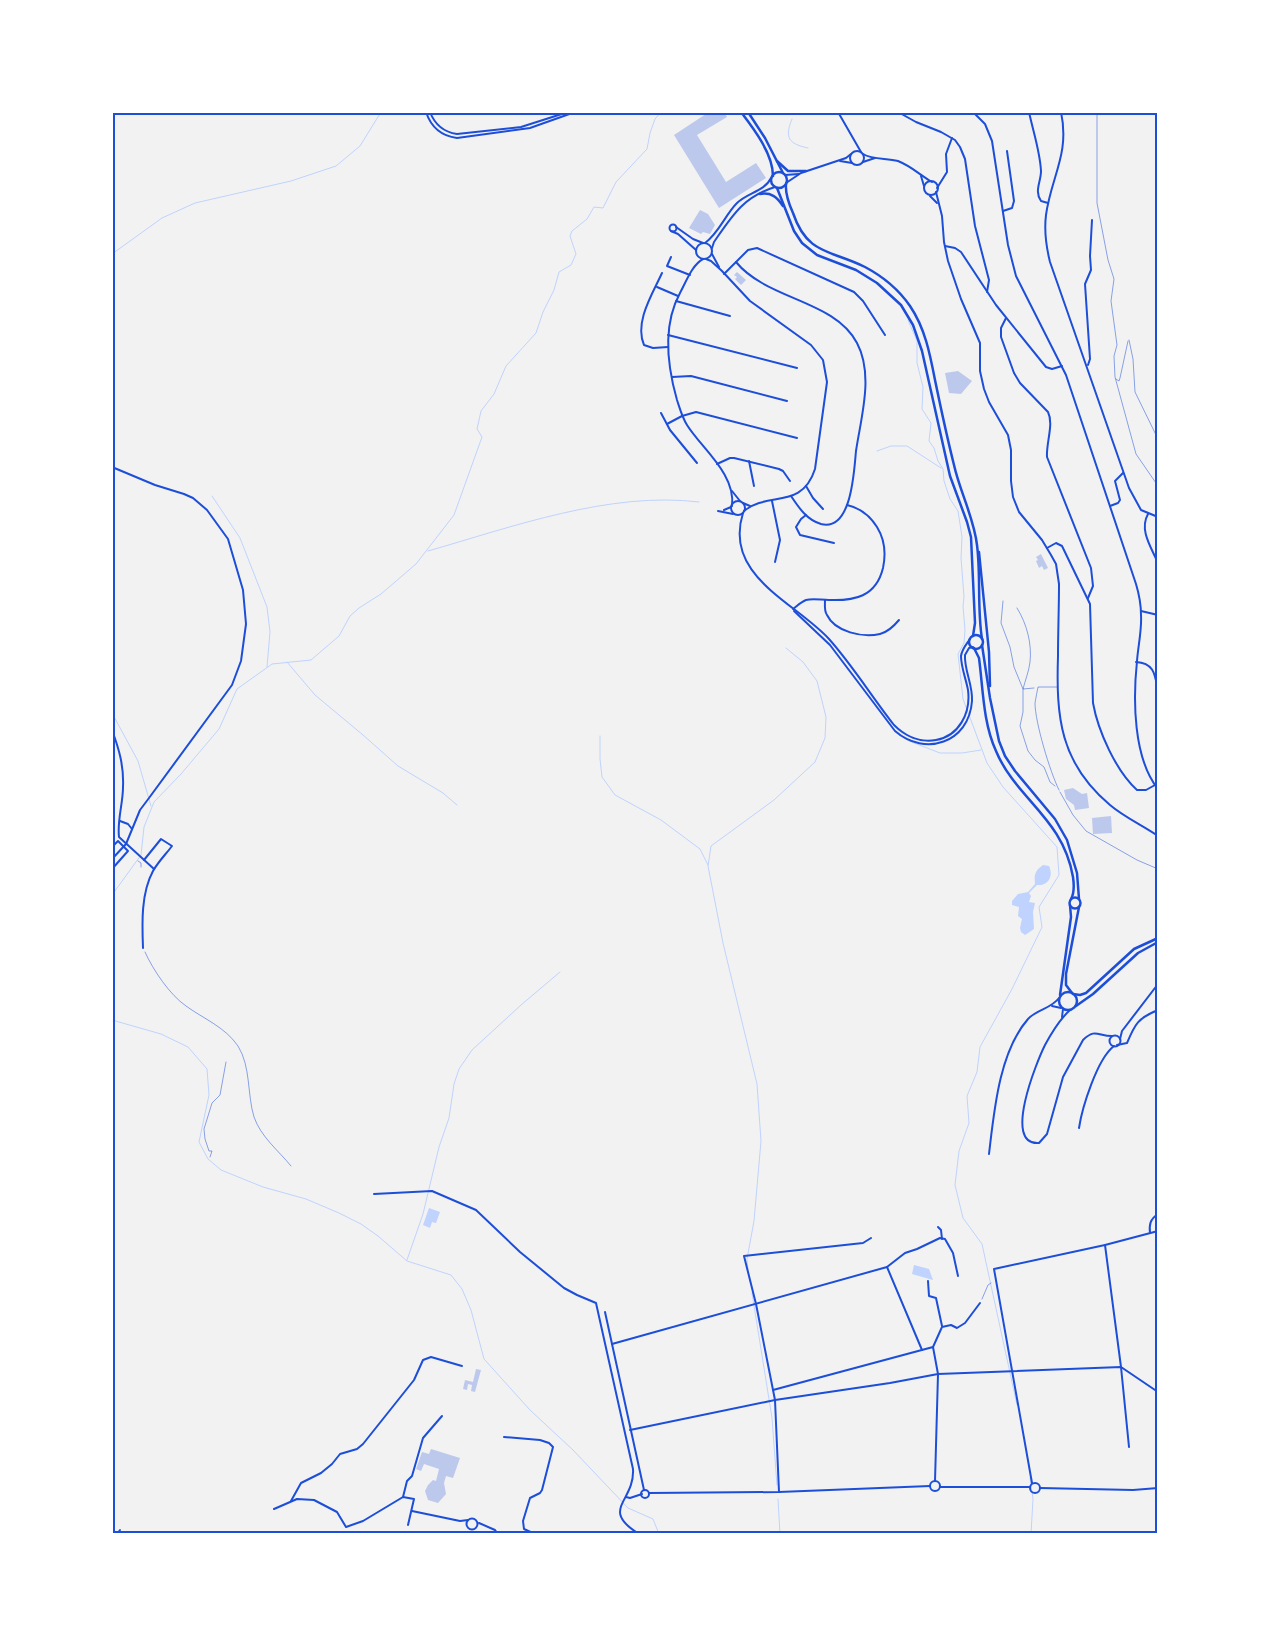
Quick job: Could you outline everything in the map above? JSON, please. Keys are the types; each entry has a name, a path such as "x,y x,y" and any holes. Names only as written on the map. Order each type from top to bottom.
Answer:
{"main road":[{"path":"741,112 765,150 772,166 772,184 786,208 794,231 806,247 824,258 856,270 878,282 901,306 914,325 922,351 950,476 971,537 975,623 970,643 979,658 988,726 996,752 1009,775 1046,817 1062,843 1072,874 1074,892 1070,905 1071,917 1059,1004 1062,1008 1070,1010 1093,994 1138,954 1158,942"},
{"path":"748,112 765,138 784,174 786,194 794,218 806,239 820,249 858,264 881,277 906,301 920,322 929,350 956,474 977,543 989,652 991,703"},
{"path":"775,158 788,171 806,172"},
{"path":"772,177 776,173 784,174"},
{"path":"776,188 781,188 786,184"},
{"path":"760,194 772,195 786,208"},
{"path":"977,543 982,646 996,733 1005,756 1054,819 1067,840 1077,872 1080,903 1066,982 1067,988 1077,1000 1076,1006"},
{"path":"973,636 980,636 982,639"},
{"path":"974,648 982,646"},
{"path":"1071,899 1079,900"},
{"path":"1070,905 1073,908 1079,907"},
{"path":"1060,997 1066,992 1080,995 1086,993 1134,949 1158,938"}],"street":[{"path":"426,112 437,130 456,138 530,128 575,112"},
{"path":"430,112 439,127 449,133 457,134 521,127 568,112"},
{"path":"838,112 852,139 862,153 863,162"},
{"path":"898,112 952,138 960,147 965,159 975,226 989,280 987,292"},
{"path":"973,112 985,124 992,141 1016,276 1062,366 1136,584 1141,611 1136,662 1135,701 1139,740 1146,766 1158,789"},
{"path":"1030,112 1041,174 1037,192 1041,201 1048,204"},
{"path":"1061,112 1064,131 1063,153 1048,204 1045,225 1050,262 1123,473 1137,506 1148,514 1158,517"},
{"path":"952,138 946,154 947,172 936,192 942,216 945,246 948,262 961,299 978,336 980,371 984,389 1008,436 1011,450 1013,497 1019,512 1047,548 1056,564 1059,584 1057,688 1064,738 1079,772 1094,790 1110,805 1158,836"},
{"path":"852,139 855,148 850,159 852,163"},
{"path":"784,174 806,172 846,158 857,151 869,157 903,163 933,182 937,188"},
{"path":"1003,211 1012,208 1014,201 1007,151"},
{"path":"835,161 859,165 878,158"},
{"path":"918,172 922,178 925,192 939,205"},
{"path":"786,184 801,173"},
{"path":"696,250 698,246 712,237 735,204 767,185 772,177"},
{"path":"924,186 927,183 942,179"},
{"path":"723,272 712,254 714,242 738,209 747,201 776,188"},
{"path":"930,195 936,192"},
{"path":"1087,366 1090,359 1085,284 1091,270 1092,220"},
{"path":"712,248 693,239 674,224 670,225 669,228 696,250 697,255 696,264 676,301 669,324 668,347 672,377 682,416 693,434 717,464 745,508 741,526 740,546 746,562 758,578 830,645 892,727 901,736 917,743 932,744 947,740 958,733 963,726 969,713 972,698 965,655 968,649 974,648"},
{"path":"672,231 675,231 676,227"},
{"path":"945,246 955,248 961,252 1006,318 1046,367 1052,370 1062,366"},
{"path":"723,272 748,250 757,248 848,290 863,301 885,335"},
{"path":"696,264 712,254"},
{"path":"697,255 711,261 750,301 811,345 819,354 825,366 827,388 815,470 806,486 791,496 752,506 744,512 735,514 720,511 731,507 735,502 752,506"},
{"path":"671,257 667,266 690,275"},
{"path":"736,262 746,273 764,285 832,317 847,329 857,343 863,360 865,380 852,482 847,505 841,518 831,524 820,524 806,515 791,496"},
{"path":"662,273 644,315 641,332 644,345 648,348 668,347"},
{"path":"656,287 678,296"},
{"path":"676,301 730,316"},
{"path":"1006,318 1002,328 1002,337 1014,373 1051,417 1047,457 1091,568 1093,586 1088,598"},
{"path":"668,335 797,368"},
{"path":"672,377 691,376 787,401"},
{"path":"667,424 691,412 701,413 797,438"},
{"path":"662,413 675,438 697,463"},
{"path":"717,464 730,458 749,461 779,469 783,471 790,481"},
{"path":"749,461 754,486"},
{"path":"112,466 155,485 193,498 207,510 228,539 243,590 246,624 240,661 232,685 148,798 140,810 126,844 112,858"},
{"path":"1110,506 1118,503 1120,500 1115,481 1123,473"},
{"path":"730,486 731,507 741,526"},
{"path":"806,486 813,498 823,509"},
{"path":"772,501 779,535 775,562"},
{"path":"792,609 806,600 843,600 861,596 868,593 879,579 885,550 880,531 865,512 847,505"},
{"path":"1148,514 1144,520 1144,530 1158,563"},
{"path":"806,515 796,527 800,534 834,543"},
{"path":"1047,548 1056,543 1062,546 1088,598 1091,610 1092,691 1095,714 1116,762 1137,790 1142,791 1155,786"},
{"path":"825,600 824,610 829,619 842,629 852,633 864,635 880,634 888,631 899,620"},
{"path":"792,609 830,640 896,728 910,737 922,740 946,737 956,730 964,719 968,708 968,696 962,654 964,647 970,639"},
{"path":"1141,611 1158,615"},
{"path":"1136,662 1150,666 1158,691"},
{"path":"112,730 122,764 123,787 119,837 154,869"},
{"path":"119,820 128,824 132,829"},
{"path":"143,948 145,896 154,869 172,846 161,840 144,860"},
{"path":"112,848 118,841 128,852 112,869"},
{"path":"1116,1046 1122,1031 1158,984"},
{"path":"989,1154 997,1094 1008,1056 1028,1018 1039,1010 1055,1003 1060,997"},
{"path":"1050,1006 1062,1008 1061,1019"},
{"path":"1070,1010 1061,1019 1044,1046 1025,1100 1023,1115 1024,1135 1026,1140 1031,1143 1039,1143 1047,1134 1063,1077 1083,1040 1091,1033 1113,1036 1124,1042 1129,1038"},
{"path":"1079,1128 1088,1090 1111,1049 1126,1044 1139,1020 1144,1015 1158,1010"},
{"path":"1111,1049 1110,1042 1113,1036 1122,1031"},
{"path":"1104,1035 1116,1046"},
{"path":"374,1194 432,1191 476,1210 520,1252 564,1288 596,1303 633,1469 632,1481 626,1497 620,1506 619,1514 622,1520 636,1533"},
{"path":"1150,1233 1150,1222 1158,1214"},
{"path":"938,1227 941,1230 942,1239"},
{"path":"1030,1487 1032,1483 994,1268 1105,1245 1158,1231"},
{"path":"780,1492 775,1400 756,1304 744,1256 863,1243 871,1238"},
{"path":"612,1344 887,1267 905,1253 940,1238 945,1240 953,1253 958,1276"},
{"path":"1105,1245 1129,1447"},
{"path":"887,1267 922,1350"},
{"path":"644,1490 649,1493 780,1492 930,1486 935,1481 938,1374 933,1347 942,1327 936,1298 929,1296 928,1281"},
{"path":"942,1327 951,1325 957,1328 965,1323 980,1302"},
{"path":"605,1312 644,1490 642,1494 630,1498 626,1497"},
{"path":"773,1390 933,1347"},
{"path":"291,1501 301,1483 321,1473 340,1454 357,1449 364,1444 414,1380 423,1360 431,1356 462,1366"},
{"path":"630,1430 775,1400 938,1374 1121,1367 1158,1392"},
{"path":"403,1497 407,1481 412,1476 423,1438 442,1416"},
{"path":"504,1437 546,1441 553,1447 542,1490 530,1498 523,1521 524,1529 535,1534"},
{"path":"935,1481 940,1487"},
{"path":"1032,1483 1038,1483 1040,1488"},
{"path":"930,1486 934,1491 937,1491 940,1487 1030,1487"},
{"path":"1030,1487 1034,1493 1039,1492 1040,1488"},
{"path":"1040,1488 1133,1490 1158,1488"},
{"path":"642,1494 646,1498 649,1496 649,1493"},
{"path":"274,1509 297,1498 314,1500 337,1512 346,1527 363,1521 403,1497 414,1499 408,1524"},
{"path":"412,1511 460,1521 472,1518 484,1527"},
{"path":"468,1520 469,1528"},
{"path":"460,1521 475,1533"},
{"path":"475,1533 477,1522"},
{"path":"469,1528 484,1527 495,1530 498,1534"},
{"path":"117,1534 120,1530"}],"lane":[{"path":"1057,688 1038,687 1036,702 1037,719 1053,778 1059,790"}],"path":[{"path":"1097,112 1097,203 1108,260 1114,278 1111,301 1117,345 1114,356 1115,377 1136,454 1158,486"},
{"path":"1115,377 1117,380 1120,380 1126,344 1130,340 1135,392 1158,439"},
{"path":"1003,601 1002,622 1014,667 1023,689"},
{"path":"1017,608 1024,620 1029,640 1030,663 1023,689 1024,712 1020,726 1028,751 1044,768 1050,782 1059,790 1073,815 1086,831 1158,869"},
{"path":"1023,689 1038,687"},
{"path":"138,862 141,863 141,867"},
{"path":"143,948 152,967 179,1001 216,1025 238,1047 243,1057 257,1124 262,1133 291,1166"},
{"path":"210,1157 212,1151 209,1150 205,1142 204,1129 212,1103 220,1095 226,1062"},
{"path":"980,1302 991,1283"}],"water":[{"path":"1043,865 1049,866 1050,877 1047,882 1037,885 1029,893 1031,896 1029,902 1035,903 1033,912 1034,929 1025,935 1021,932 1020,928 1022,919 1018,916 1019,907 1012,905 1012,901 1018,894 1028,892 1035,884 1036,873"},
{"path":"429,1208 440,1212 436,1223 432,1222 430,1228 423,1225"},
{"path":"914,1265 929,1269 933,1280 912,1274"}],"building":[{"path":"709,112 724,112 727,117 697,135 726,182 756,163 766,178 719,208 674,135"},
{"path":"700,210 708,214 715,225 710,234 703,232 701,234 689,228"},
{"path":"737,272 746,280 741,285 735,279 737,277 734,275"},
{"path":"958,371 972,381 961,394 949,393 945,373"},
{"path":"1041,554 1048,568 1044,570 1042,566 1039,568 1036,561 1038,560 1036,557"},
{"path":"1073,788 1082,794 1087,793 1089,808 1075,810 1074,805 1066,799 1064,790"},
{"path":"1111,816 1112,833 1093,834 1092,818"},
{"path":"476,1369 481,1370 475,1392 471,1391 472,1385 468,1384 467,1390 463,1389 465,1380 473,1382"},
{"path":"431,1449 460,1458 453,1478 446,1476 444,1483 446,1494 438,1503 428,1500 425,1491 433,1480 436,1481 439,1469 424,1464 421,1471 416,1469 422,1452 429,1454"}],"waterway":[{"path":"112,254 162,218 195,203 291,181 336,166 360,146 381,112"},
{"path":"112,895 141,855 144,827 154,802 181,774 219,729 237,689 272,664 311,660 339,636 350,616 381,594 416,564 454,515 482,437 477,429 481,411 494,394 506,366 536,333 543,312 554,290 559,272 571,265 576,254 570,236 572,231 587,219 594,207 603,208 616,182 647,149 655,119 661,112"},
{"path":"792,119 788,131 790,139 792,142 808,148"},
{"path":"908,320 917,341 917,363 923,387 922,409 931,423 929,441 943,469 944,481 950,499 958,511 962,537 961,558 965,630 964,643 958,654 963,699 987,763 1003,787 1057,847 1059,875 1039,907 1042,927 1012,989 980,1047 977,1072 967,1096 969,1123 959,1151 955,1185 963,1218 982,1244 1017,1405"},
{"path":"877,451 891,446 907,446 941,468"},
{"path":"212,496 240,538 267,607 270,632 267,667"},
{"path":"428,551 527,522 596,506 665,500 699,502"},
{"path":"748,1270 747,1259 754,1221 761,1141 757,1084 723,943 708,866 711,846 774,800 815,762 825,738 826,717 817,681 803,662 786,648"},
{"path":"287,662 315,695 398,766 443,793 457,805"},
{"path":"112,713 138,761 151,806"},
{"path":"600,736 602,777 615,795 661,820 700,849 708,865"},
{"path":"909,741 940,753 962,753 981,750"},
{"path":"407,1260 423,1214 439,1147 449,1118 454,1084 459,1069 472,1050 560,972"},
{"path":"112,1020 161,1034 188,1047 207,1069 209,1095 199,1142 208,1159 221,1170 263,1187 306,1199 339,1213 361,1224 407,1261 451,1275 462,1289 471,1310 484,1359 530,1410 573,1450 628,1508 653,1519 659,1534"},
{"path":"752,1293 772,1418 777,1485"},
{"path":"1030,1478 1033,1499 1031,1534"},
{"path":"778,1499 780,1534"}]}
